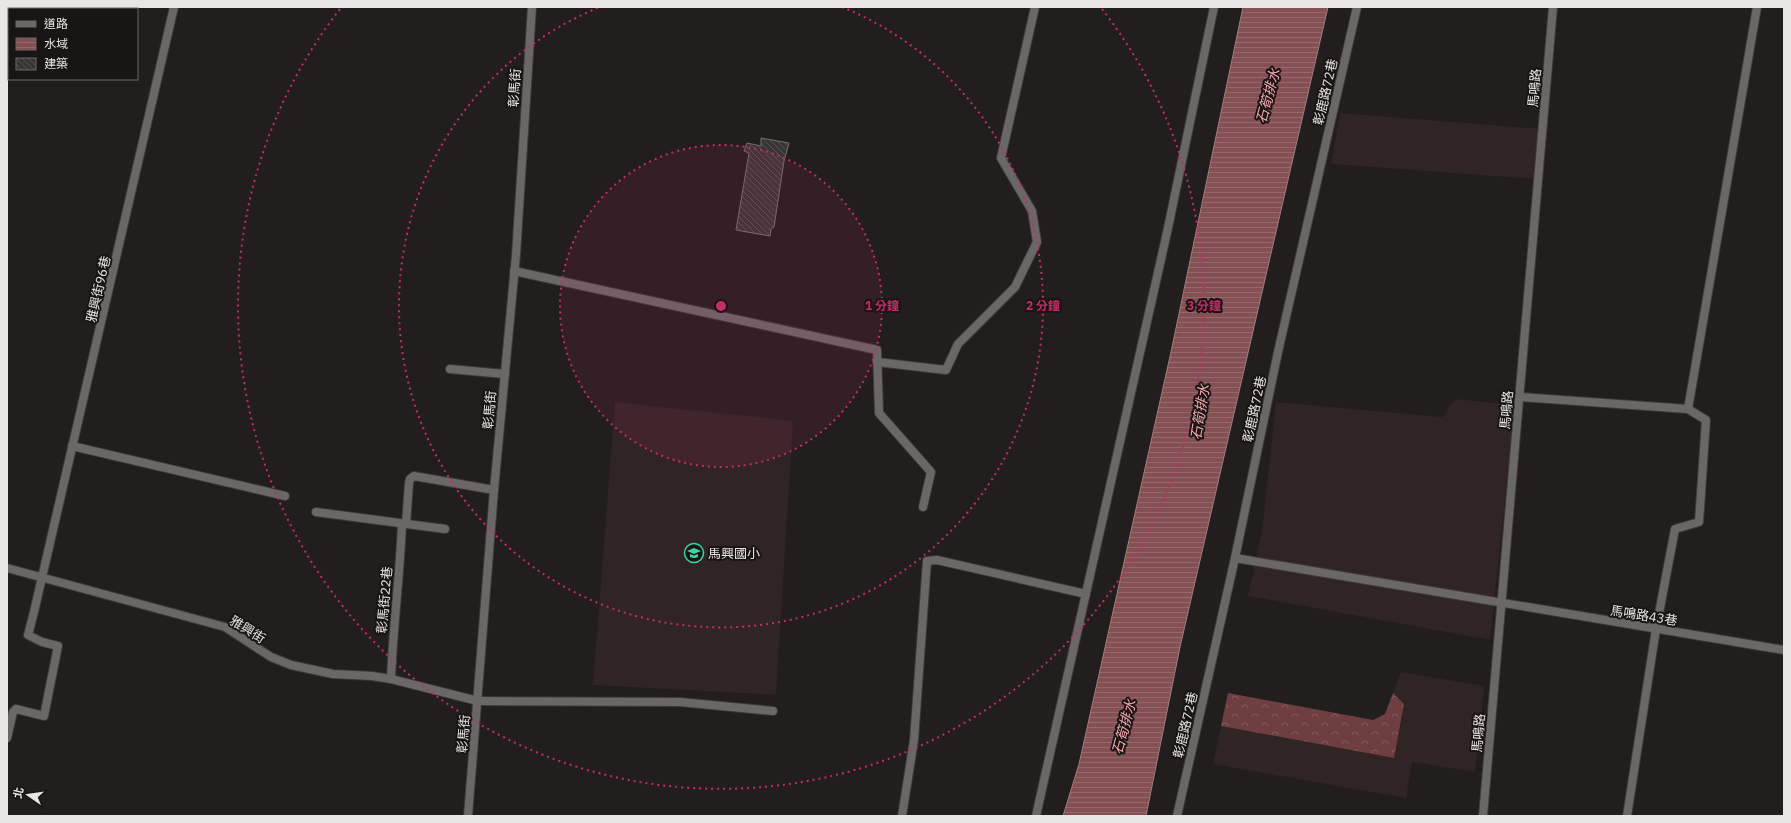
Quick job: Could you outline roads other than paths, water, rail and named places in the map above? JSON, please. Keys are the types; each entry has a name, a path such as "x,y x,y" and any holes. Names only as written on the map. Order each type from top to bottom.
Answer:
{"street":[{"name":"雅興街96巷","path":"7,738 13,712 16,709 44,716 58,646 42,642 28,636 110,289 174,7"},
{"name":"彰馬街","path":"468,816 494,490 514,271 532,7"},
{"path":"877,362 946,370 958,344 1015,287 1037,242 1032,211 1001,158 1035,7"},
{"path":"1036,816 1168,228 1214,7"},
{"name":"彰鹿路72巷","path":"1177,816 1235,558 1280,344 1357,7"},
{"name":"馬鳴路","path":"1483,816 1553,7"},
{"path":"1688,409 1756,7"},
{"path":"514,271 877,350 879,412 930,472 924,507"},
{"path":"450,369 505,374"},
{"path":"1519,397 1688,409 1706,420 1699,522 1675,529 1656,629 1626,816"},
{"path":"72,446 285,496"},
{"name":"彰馬街22巷","path":"391,679 392,639 410,479 414,476 494,490"},
{"path":"316,512 445,529"},
{"name":"馬鳴路43巷","path":"1235,558 1784,650"},
{"path":"902,816 914,740 927,561 937,560 1086,594"},
{"name":"雅興街","path":"7,568 42,576 225,627 271,657 291,665 333,674 372,676 391,679 478,702 680,702 773,711"}],"water":[{"name":"石筍排水","path":"1243,7 1328,7 1180,647 1146,816 1063,816 1079,764 1171,352"}],"place":[{"name":"馬興國小","path":"694,553"}]}
